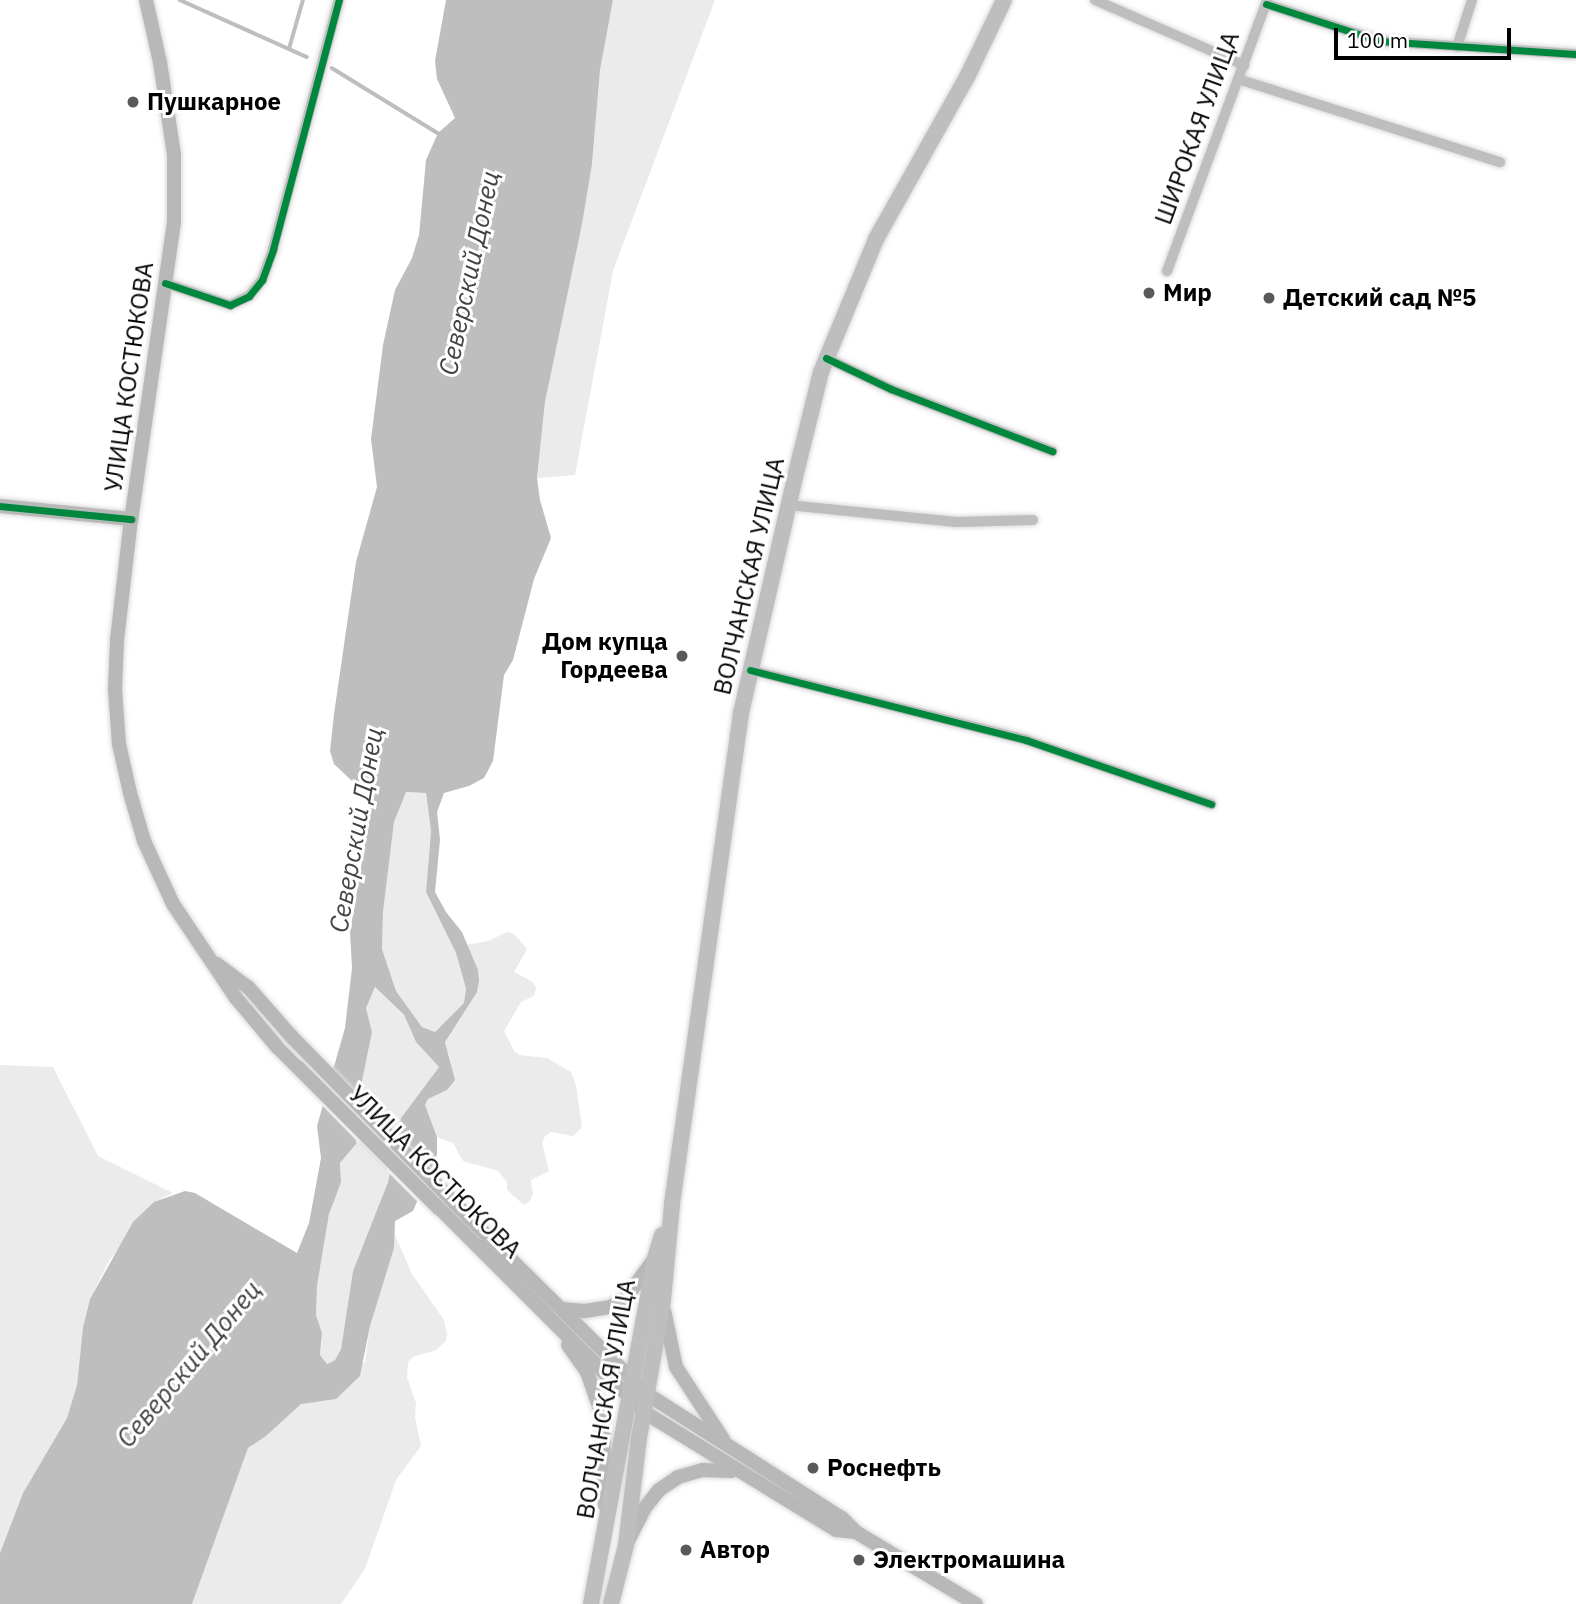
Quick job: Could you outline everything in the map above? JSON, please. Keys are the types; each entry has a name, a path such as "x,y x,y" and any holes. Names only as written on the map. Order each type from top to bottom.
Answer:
{"main road":[{"name":"УЛИЦА КОСТЮКОВА","path":"146,0 160,62 174,155 174,222 131,519 117,640 115,691 119,744 130,793 144,841 173,904 236,999 278,1048 461,1221 562,1309 633,1377 647,1394 842,1518 856,1532"},
{"name":"ВОЛЧАНСКАЯ УЛИЦА","path":"611,1604 626,1545 663,1300 672,1204 712,911 750,670 788,505 826,358 876,239 968,75 1004,0"},
{"path":"0,506 131,519"},
{"name":"УЛИЦА КОСТЮКОВА","path":"205,954 248,988 545,1313 644,1412 836,1530 856,1532"},
{"name":"ВОЛЧАНСКАЯ УЛИЦА","path":"591,1604 655,1258 672,1204"},
{"path":"562,1309 585,1311 618,1303 638,1285 655,1258"},
{"path":"663,1300 676,1367 694,1399 727,1446"},
{"path":"545,1313 587,1371 603,1418 605,1532"},
{"path":"626,1545 644,1509 659,1490 678,1478 702,1469 738,1472"},
{"path":"856,1532 976,1604"}],"street":[{"path":"165,283 230,305 249,296 262,279 273,249 339,0"},
{"path":"1096,0 1244,65"},
{"path":"1457,47 1472,0"},
{"path":"1266,2 1380,41 1576,54"},
{"name":"ШИРОКАЯ УЛИЦА","path":"1167,271 1266,2"},
{"path":"1238,79 1500,162"},
{"path":"826,358 891,389 1052,450"},
{"path":"788,505 956,523 1033,520"},
{"path":"750,670 1026,740 1211,804"}],"shaded area":[{"path":"613,0 715,0 613,271 575,475 537,478 545,402 592,164 600,70"},
{"path":"405,792 426,793 431,831 426,892 456,953 466,990 464,1003 435,1032 422,1027 396,991 382,949 383,912 394,822"},
{"path":"507,932 514,934 527,949 514,972 533,982 536,988 534,996 521,1002 504,1031 514,1051 519,1055 547,1058 571,1072 576,1085 582,1127 573,1136 551,1132 545,1136 542,1143 549,1171 531,1180 533,1194 530,1201 524,1205 507,1190 507,1182 498,1171 463,1161 453,1143 437,1137 425,1105 428,1099 447,1090 451,1063 445,1042 478,970 466,945 488,941"},
{"path":"375,987 404,1016 416,1042 439,1067 401,1118 388,1182 353,1271 341,1349 335,1360 327,1364 320,1355 322,1340 316,1315 317,1286 329,1214 341,1175 340,1163 356,1144 362,1081 372,1032 366,1008"},
{"path":"0,1065 53,1067 98,1156 173,1193 154,1202 109,1261 90,1299 83,1327 77,1385 67,1418 23,1493 0,1553"},
{"path":"395,1235 412,1274 444,1320 447,1334 446,1341 436,1350 413,1357 408,1362 407,1377 416,1403 415,1417 421,1446 396,1480 365,1569 341,1604 192,1604 248,1448 301,1404 365,1362 370,1326"}],"water":[{"name":"Северский Донец","path":"446,0 613,0 600,70 592,164 582,224 545,402 537,478 551,538 534,579 513,660 504,675 493,761 484,778 469,786 444,793 437,812 440,840 435,892 462,932 478,970 479,981 477,992 445,1042 455,1080 447,1090 428,1099 425,1105 437,1137 437,1155 413,1211 395,1221 394,1248 370,1326 360,1376 336,1399 301,1404 266,1436 248,1448 192,1604 0,1604 0,1553 23,1493 67,1418 77,1385 83,1327 90,1299 133,1222 154,1202 185,1191 195,1193 297,1253 309,1223 321,1158 317,1126 345,1028 352,968 350,932 373,796 373,789 352,781 334,764 330,751 334,714 356,562 377,487 371,439 383,345 395,290 412,258 419,235 426,160 438,133 455,118 437,79 435,61","holes":["406,792 426,793 431,831 426,892 456,953 466,989 464,1003 435,1032 422,1027 396,991 382,949 383,912 394,822","375,987 404,1015 416,1042 439,1067 401,1118 388,1182 353,1271 341,1349 335,1360 327,1364 320,1355 322,1333 316,1315 317,1286 329,1214 341,1182 340,1163 356,1144 362,1081 372,1032 366,1008"]}],"pier":[{"path":"331,1066 364,1100 359,1143 320,1103"},
{"path":"396,1132 434,1171 420,1204 387,1171"}],"waterway":[{"path":"180,0 307,57"},
{"path":"289,49 303,0"},
{"path":"332,68 441,135"}],"cycle path":[{"path":"165,283 230,305 249,296 262,280 273,249 339,0"},
{"path":"1266,4 1380,41 1576,54"},
{"path":"826,358 891,389 1052,451"},
{"path":"0,506 131,519"},
{"path":"750,670 1026,740 1211,804"}],"place":[{"name":"Пушкарное","path":"133,102"},
{"name":"Мир","path":"1149,293"},
{"name":"Детский сад №5","path":"1269,298"},
{"name":"Дом купца Гордеева","path":"682,656"},
{"name":"Роснефть","path":"813,1468"},
{"name":"Автор","path":"686,1550"},
{"name":"Электромашина","path":"859,1560"}]}
